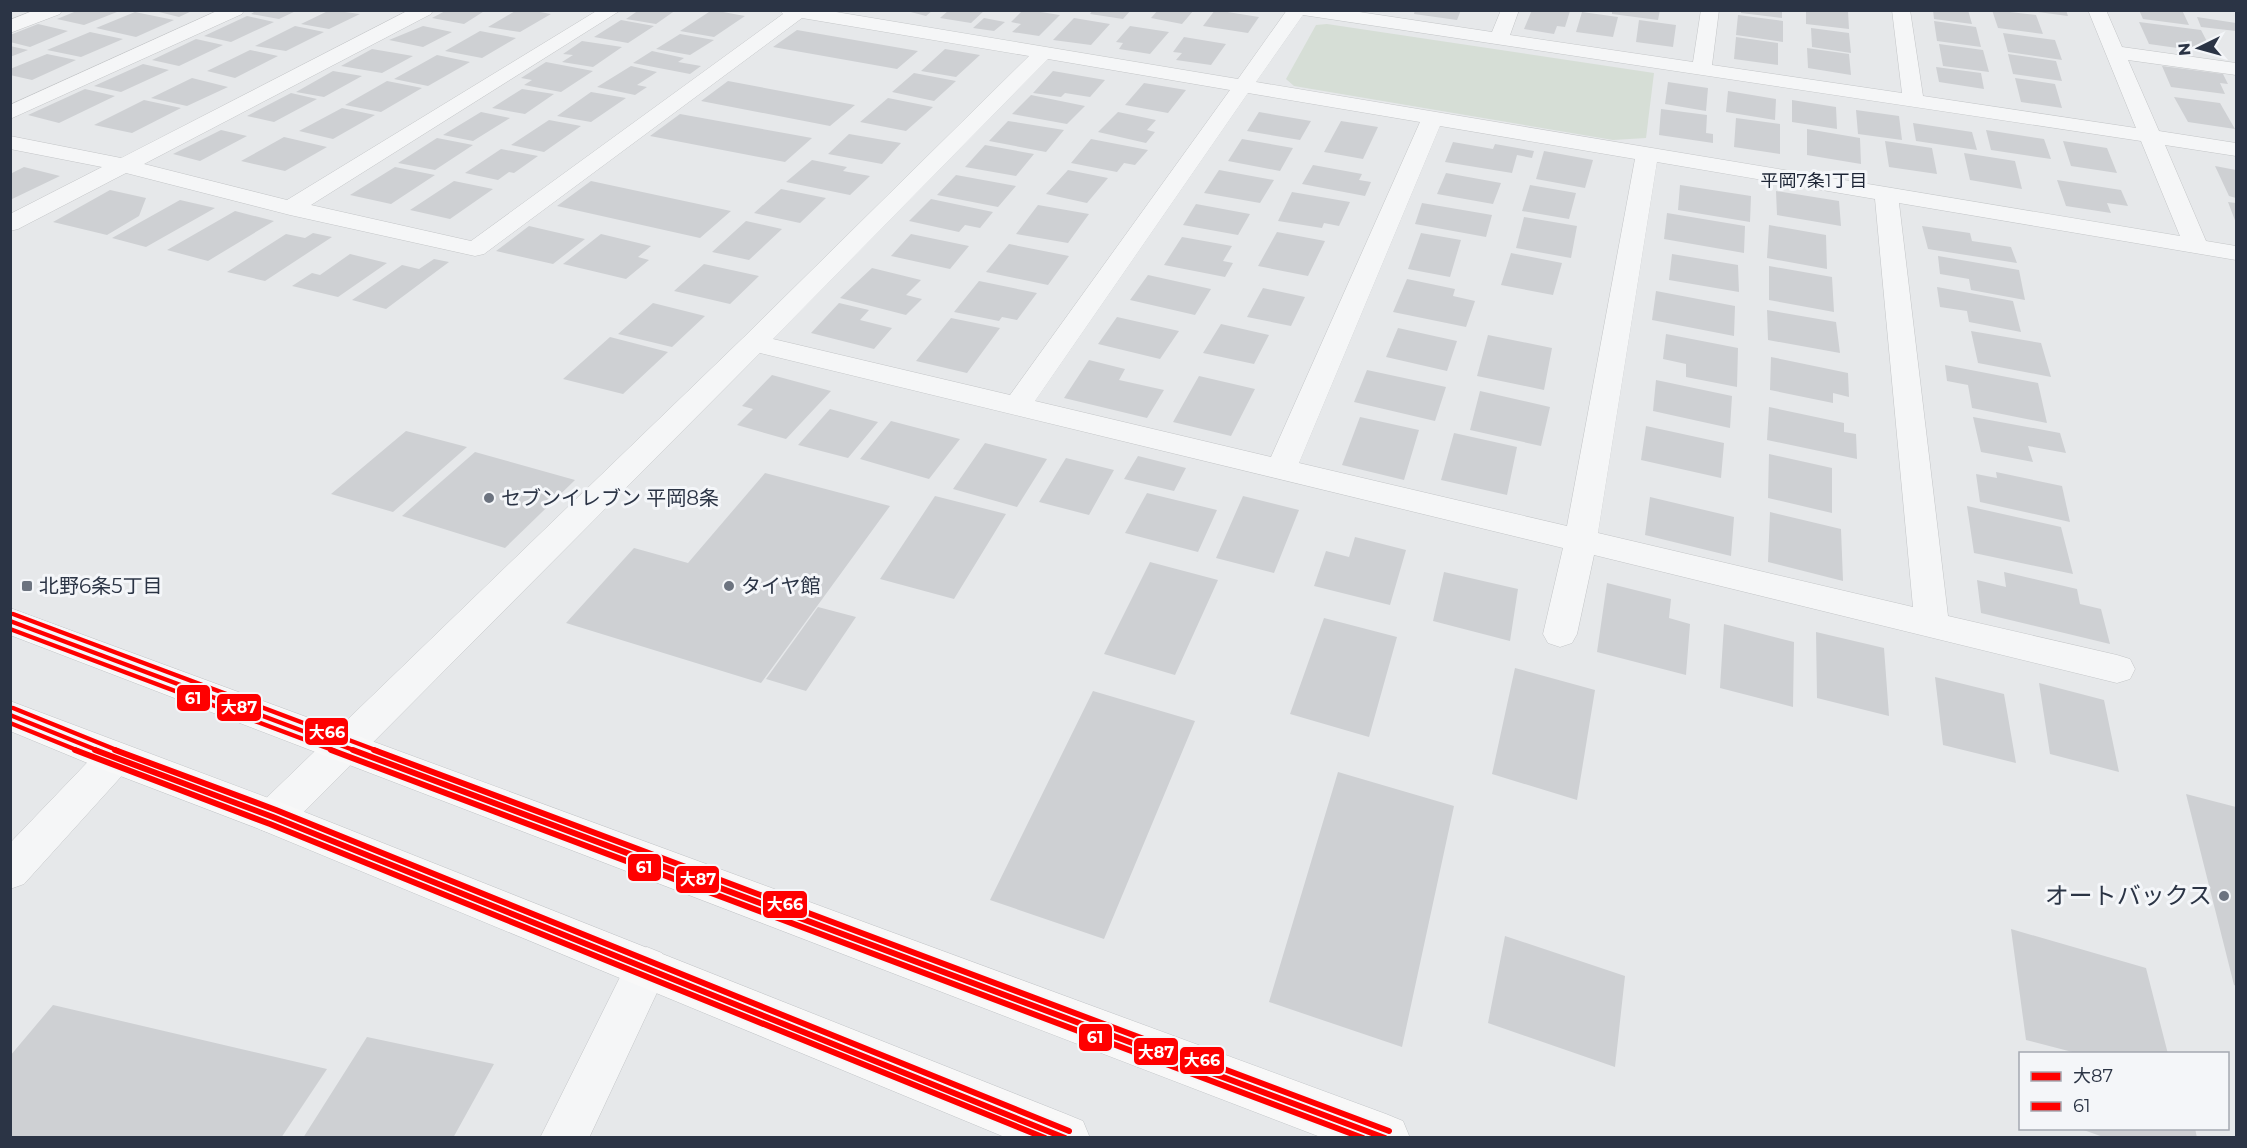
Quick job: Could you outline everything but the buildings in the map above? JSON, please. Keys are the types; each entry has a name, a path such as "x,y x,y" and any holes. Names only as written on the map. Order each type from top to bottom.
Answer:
{"main road":[{"path":"10,621 1386,1137"},
{"path":"10,715 115,758 273,817 1066,1137"}],"street":[{"path":"10,27 53,10"},
{"path":"10,113 235,10"},
{"path":"10,224 424,10"},
{"path":"290,208 612,10"},
{"path":"1017,406 1297,10"},
{"path":"1305,10 2236,149"},
{"path":"1498,39 1510,10"},
{"path":"1702,68 1710,10"},
{"path":"1901,10 1913,100"},
{"path":"2097,10 2196,246"},
{"path":"10,142 123,165 290,208 475,249 793,11 2236,253"},
{"path":"2113,52 2236,69"},
{"path":"273,817 754,343 1043,53"},
{"path":"1281,469 1433,118"},
{"path":"1560,633 1581,540 1647,153"},
{"path":"1886,194 1932,624"},
{"path":"754,343 2117,669"},
{"path":"10,871 115,758"},
{"path":"564,1137 647,967"}],"shaded area":[{"path":"1327,24 1654,73 1646,138 1613,140 1294,86 1286,79 1316,25"}],"transit line":[{"name":"大66","path":"13,614 1389,1131"},
{"name":"大87","path":"10,621 1385,1138"},
{"name":"61","path":"10,629 1363,1138"},
{"name":"大66","path":"13,708 118,751 276,810 1069,1131"},
{"name":"大87","path":"10,715 115,758 273,817 1065,1138"},
{"name":"61","path":"10,723 112,765 270,824 1045,1138"}],"place":[{"name":"セブンイレブン 平岡8条","path":"489,498"},
{"name":"北野6条5丁目","path":"27,586"},
{"name":"タイヤ館","path":"729,586"},
{"name":"オートバックス","path":"2224,896"}],"district":[{"name":"平岡7条1丁目","path":"1814,181"}]}
